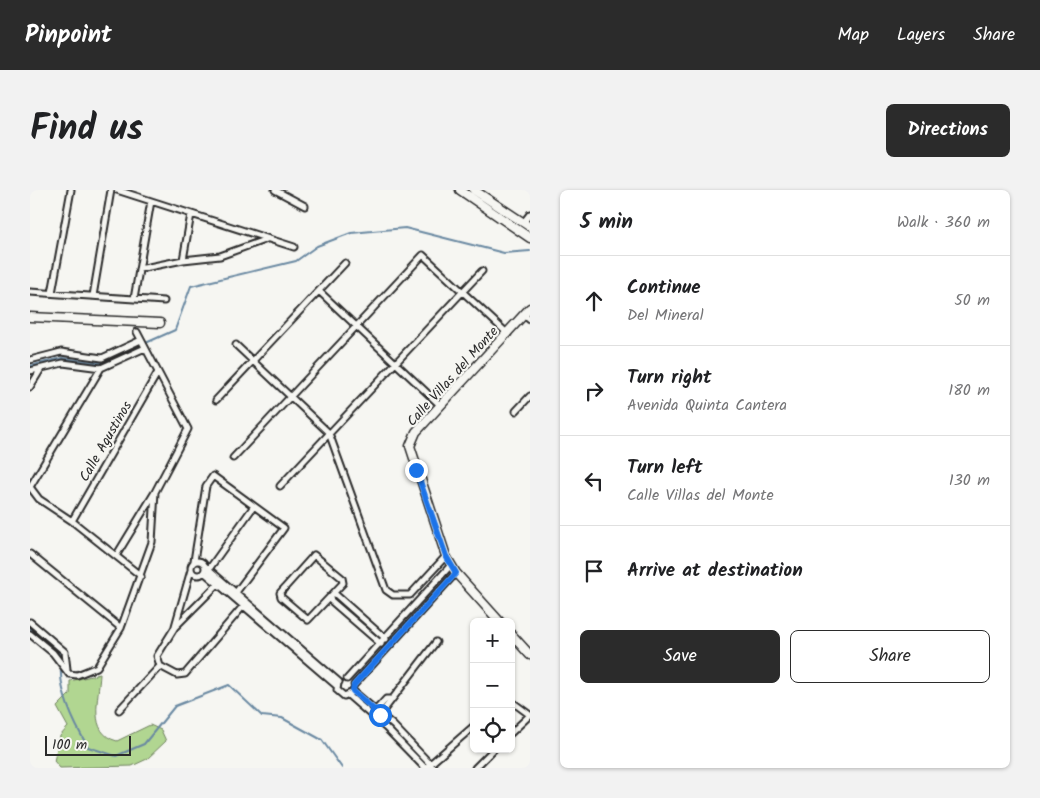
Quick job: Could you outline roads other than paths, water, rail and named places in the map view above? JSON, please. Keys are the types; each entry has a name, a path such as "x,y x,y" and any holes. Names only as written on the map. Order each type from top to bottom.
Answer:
{"street":[{"path":"52,294 70,190"},
{"path":"93,296 111,190"},
{"path":"117,190 294,247"},
{"path":"275,190 285,192 305,206"},
{"path":"460,190 530,238"},
{"path":"474,190 527,225 530,214"},
{"path":"134,299 151,201"},
{"path":"183,260 191,214"},
{"path":"139,269 183,260 220,256 268,239"},
{"path":"233,458 423,256 508,334"},
{"path":"216,400 345,264"},
{"path":"280,486 482,271"},
{"path":"319,291 441,406"},
{"path":"30,292 164,301"},
{"name":"Calle Villas del Monte","path":"496,618 456,573 446,556 410,446 416,432 528,314"},
{"path":"30,317 160,323"},
{"path":"116,556 155,492 188,429 136,332"},
{"path":"30,360 61,352 102,358 141,340"},
{"path":"236,345 329,434 386,590 393,595 410,595 446,556"},
{"path":"30,371 63,363 102,368 145,348"},
{"path":"102,368 30,487 39,499 72,521 141,576"},
{"path":"30,387 41,369"},
{"name":"Calle Agustinos","path":"72,521 158,372"},
{"path":"516,411 530,396"},
{"path":"237,591 284,528 213,476 206,486 194,562 174,627 157,656 160,666 177,676 184,674 248,601"},
{"path":"30,634 66,668 69,674 74,676 97,667 121,628 141,576 152,542 155,492"},
{"path":"191,570 197,575 204,572 254,506"},
{"path":"30,554 121,628"},
{"path":"314,556 342,578 343,582 329,599 308,620 281,597 280,593 314,556"},
{"path":"194,562 202,561 237,591 277,630 338,684 340,694 352,691 456,573"},
{"path":"338,684 347,679 386,639 451,565"},
{"path":"204,572 244,606 277,630"},
{"path":"174,627 218,584"},
{"path":"334,593 386,639"},
{"path":"329,599 380,644"},
{"path":"30,622 65,652 66,668"},
{"path":"515,638 530,655"},
{"path":"380,715 436,642"},
{"path":"120,710 160,666"},
{"path":"347,679 352,691 426,768 432,766 470,730"},
{"path":"352,691 375,710 432,766"},
{"path":"375,710 386,699 391,699"},
{"path":"515,704 530,715 515,729"},
{"path":"475,768 490,753"}],"waterway":[{"path":"148,342 175,330 191,286 296,261 317,246 351,233 405,228 504,253 530,251"},
{"path":"30,366 62,358 102,363 138,346"},
{"path":"30,628 62,656 62,662"},
{"path":"61,667 65,698 73,719 88,747 116,756 144,744 175,706 229,685 262,716 282,718 322,740 342,768"}]}
